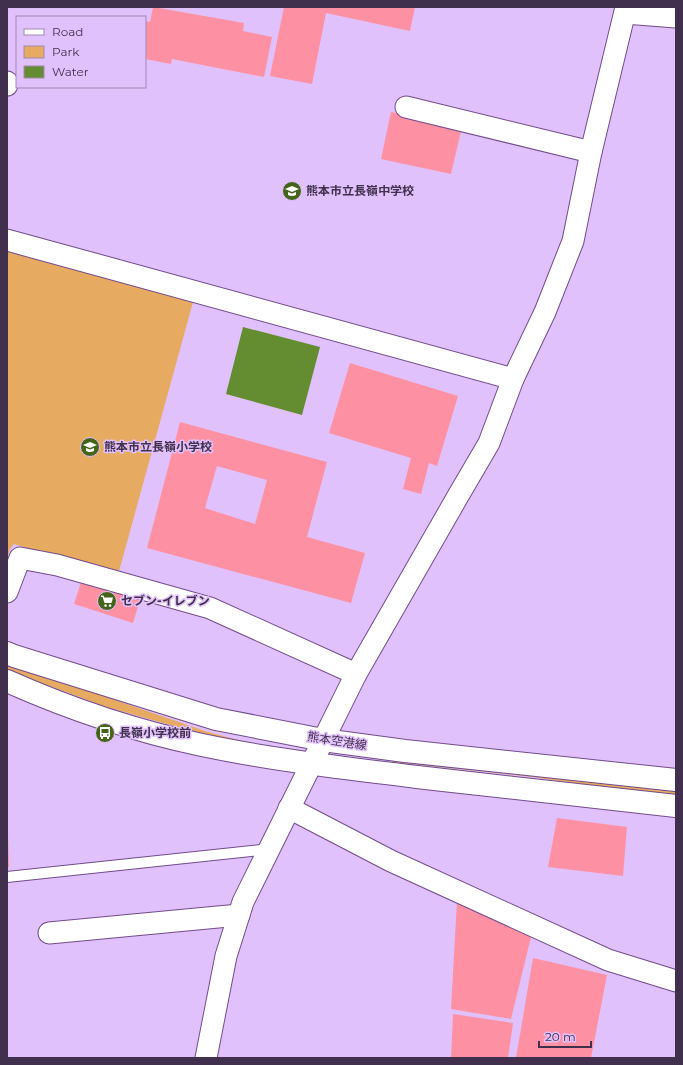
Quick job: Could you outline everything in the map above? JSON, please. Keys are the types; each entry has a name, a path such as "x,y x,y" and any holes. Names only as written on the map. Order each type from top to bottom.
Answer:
{"main road":[{"name":"熊本空港線","path":"7,653 216,719 323,740 405,751 676,780"},
{"name":"熊本空港線","path":"7,681 50,700 132,728 202,745 311,764 676,806"}],"street":[{"path":"206,1058 226,956 243,902 356,674 489,443 513,379 545,312 573,241 591,152 626,10 676,17"},
{"path":"406,107 591,152"},
{"path":"7,240 513,379"},
{"path":"7,592 20,558 57,565 210,608 356,674"},
{"path":"290,808 391,861 601,956 676,981"},
{"path":"48,933 239,915"}],"lane":[{"path":"7,877 270,849"}],"green space":[{"path":"7,251 193,302 118,575 14,544 10,549 7,559"},
{"path":"7,660 37,673 208,732 257,745 209,736 103,706 7,670"},
{"path":"393,759 676,791 676,796 623,791 533,777 392,762"}],"water":[{"path":"243,327 320,347 302,415 226,394"}],"building":[{"path":"153,7 244,23 243,31 272,37 264,77 172,59 171,64 146,59 146,21 150,22"},
{"path":"284,7 415,7 410,31 326,13 312,84 270,76"},
{"path":"391,112 462,127 451,174 381,159"},
{"path":"350,363 458,396 437,466 429,463 421,494 403,489 411,458 329,433"},
{"path":"180,422 327,462 307,537 365,553 351,603 147,548","holes":["217,466 267,480 255,524 205,508"]},
{"name":"セブン-イレブン","path":"82,579 141,597 133,623 74,604"},
{"path":"557,818 627,827 623,876 548,867"},
{"path":"7,835 9,867 7,868"},
{"path":"457,901 532,933 511,1019 451,1009"},
{"path":"533,958 607,975 591,1058 516,1058"},
{"path":"453,1014 513,1023 508,1058 451,1058"}],"place":[{"name":"熊本市立長嶺中学校","path":"292,191"},
{"name":"熊本市立長嶺小学校","path":"90,447"},
{"name":"セブン-イレブン","path":"107,601"},
{"name":"長嶺小学校前","path":"105,733"}]}
